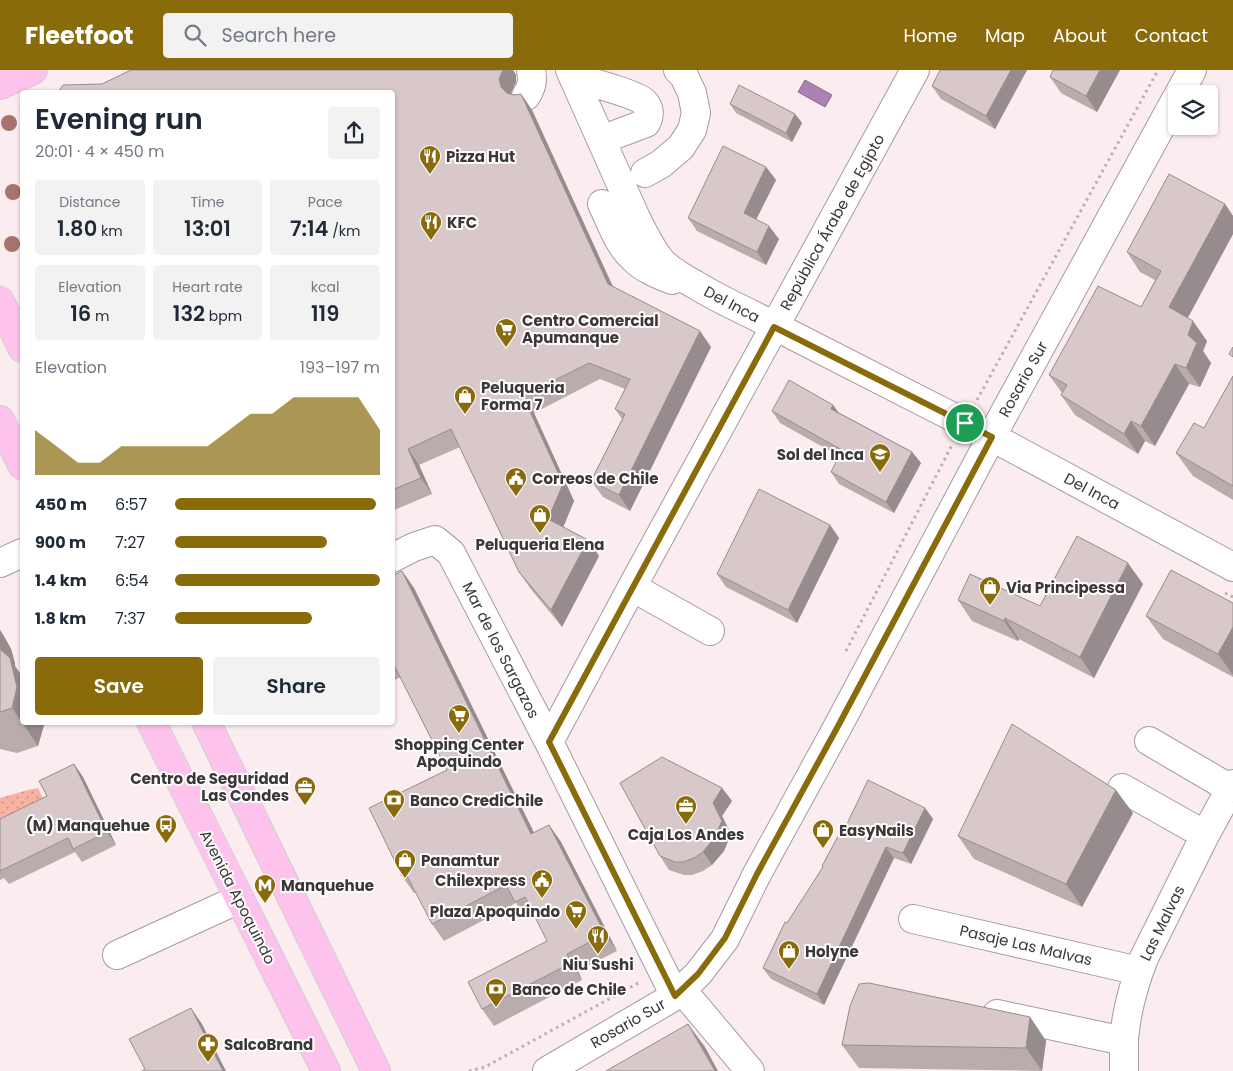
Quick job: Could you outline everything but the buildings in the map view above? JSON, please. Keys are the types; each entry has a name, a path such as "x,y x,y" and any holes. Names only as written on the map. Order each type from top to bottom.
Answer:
{"main road":[{"path":"0,85 33,70"},
{"path":"0,302 20,344"},
{"path":"0,420 20,461"},
{"name":"Avenida Apoquindo","path":"152,725 326,1071"},
{"path":"207,725 370,1060 392,1071"}],"street":[{"path":"645,173 661,164 681,147 692,130 696,113 692,93 684,76 678,70"},
{"name":"República Árabe de Egipto","path":"549,742 915,70"},
{"path":"1184,85 1192,70"},
{"path":"571,74 632,95 643,101 649,109 649,118 646,123 601,140"},
{"name":"Del Inca","path":"571,74 636,218 655,254 664,264 722,300 992,437 1233,567"},
{"name":"Rosario Sur","path":"547,1071 678,993 698,974 725,938 757,874 1168,114"},
{"path":"602,204 626,251 634,260 656,274 722,300"},
{"name":"Mar de los Sargazos","path":"395,556 414,547 436,540 451,553 549,742 662,970 678,993 750,1071"},
{"path":"0,563 20,554"},
{"path":"632,587 710,631"},
{"path":"1149,741 1232,787"},
{"name":"Las Malvas","path":"1124,1071 1124,1041 1127,1018 1139,971 1205,835 1232,787"},
{"path":"1122,788 1205,835"},
{"path":"117,955 239,899"},
{"name":"Pasaje Las Malvas","path":"913,919 1139,971"},
{"path":"973,1009 1124,1041"}],"path":[{"path":"842,659 951,447 1158,70"},
{"path":"470,1071 485,1067 662,970"}],"shaded area":[{"path":"805,80 832,95 825,107 798,92"},
{"path":"38,788 46,805 0,827 0,798"}],"place":[{"name":"Pizza Hut","path":"430,175"},
{"name":"KFC","path":"431,241"},
{"name":"Centro Comercial Apumanque","path":"506,348"},
{"name":"Peluqueria Forma 7","path":"465,415"},
{"name":"Sol del Inca","path":"880,473"},
{"name":"Correos de Chile","path":"516,497"},
{"name":"Peluqueria Elena","path":"540,534"},
{"name":"Via Principessa","path":"990,606"},
{"name":"Shopping Center Apoquindo","path":"459,734"},
{"name":"Centro de Seguridad Las Condes","path":"305,806"},
{"name":"Banco CrediChile","path":"394,819"},
{"name":"Caja Los Andes","path":"686,825"},
{"name":"(M) Manquehue","path":"166,844"},
{"name":"EasyNails","path":"823,849"},
{"name":"Panamtur","path":"405,879"},
{"name":"Chilexpress","path":"542,899"},
{"name":"Manquehue","path":"265,904"},
{"name":"Plaza Apoquindo","path":"576,930"},
{"name":"Niu Sushi","path":"598,955"},
{"name":"Holyne","path":"789,970"},
{"name":"Banco de Chile","path":"496,1008"},
{"name":"SalcoBrand","path":"208,1063"}],"route":[{"path":"774,327 965,423 992,437 757,874 725,938 698,974 675,996 549,742 774,327"}]}
